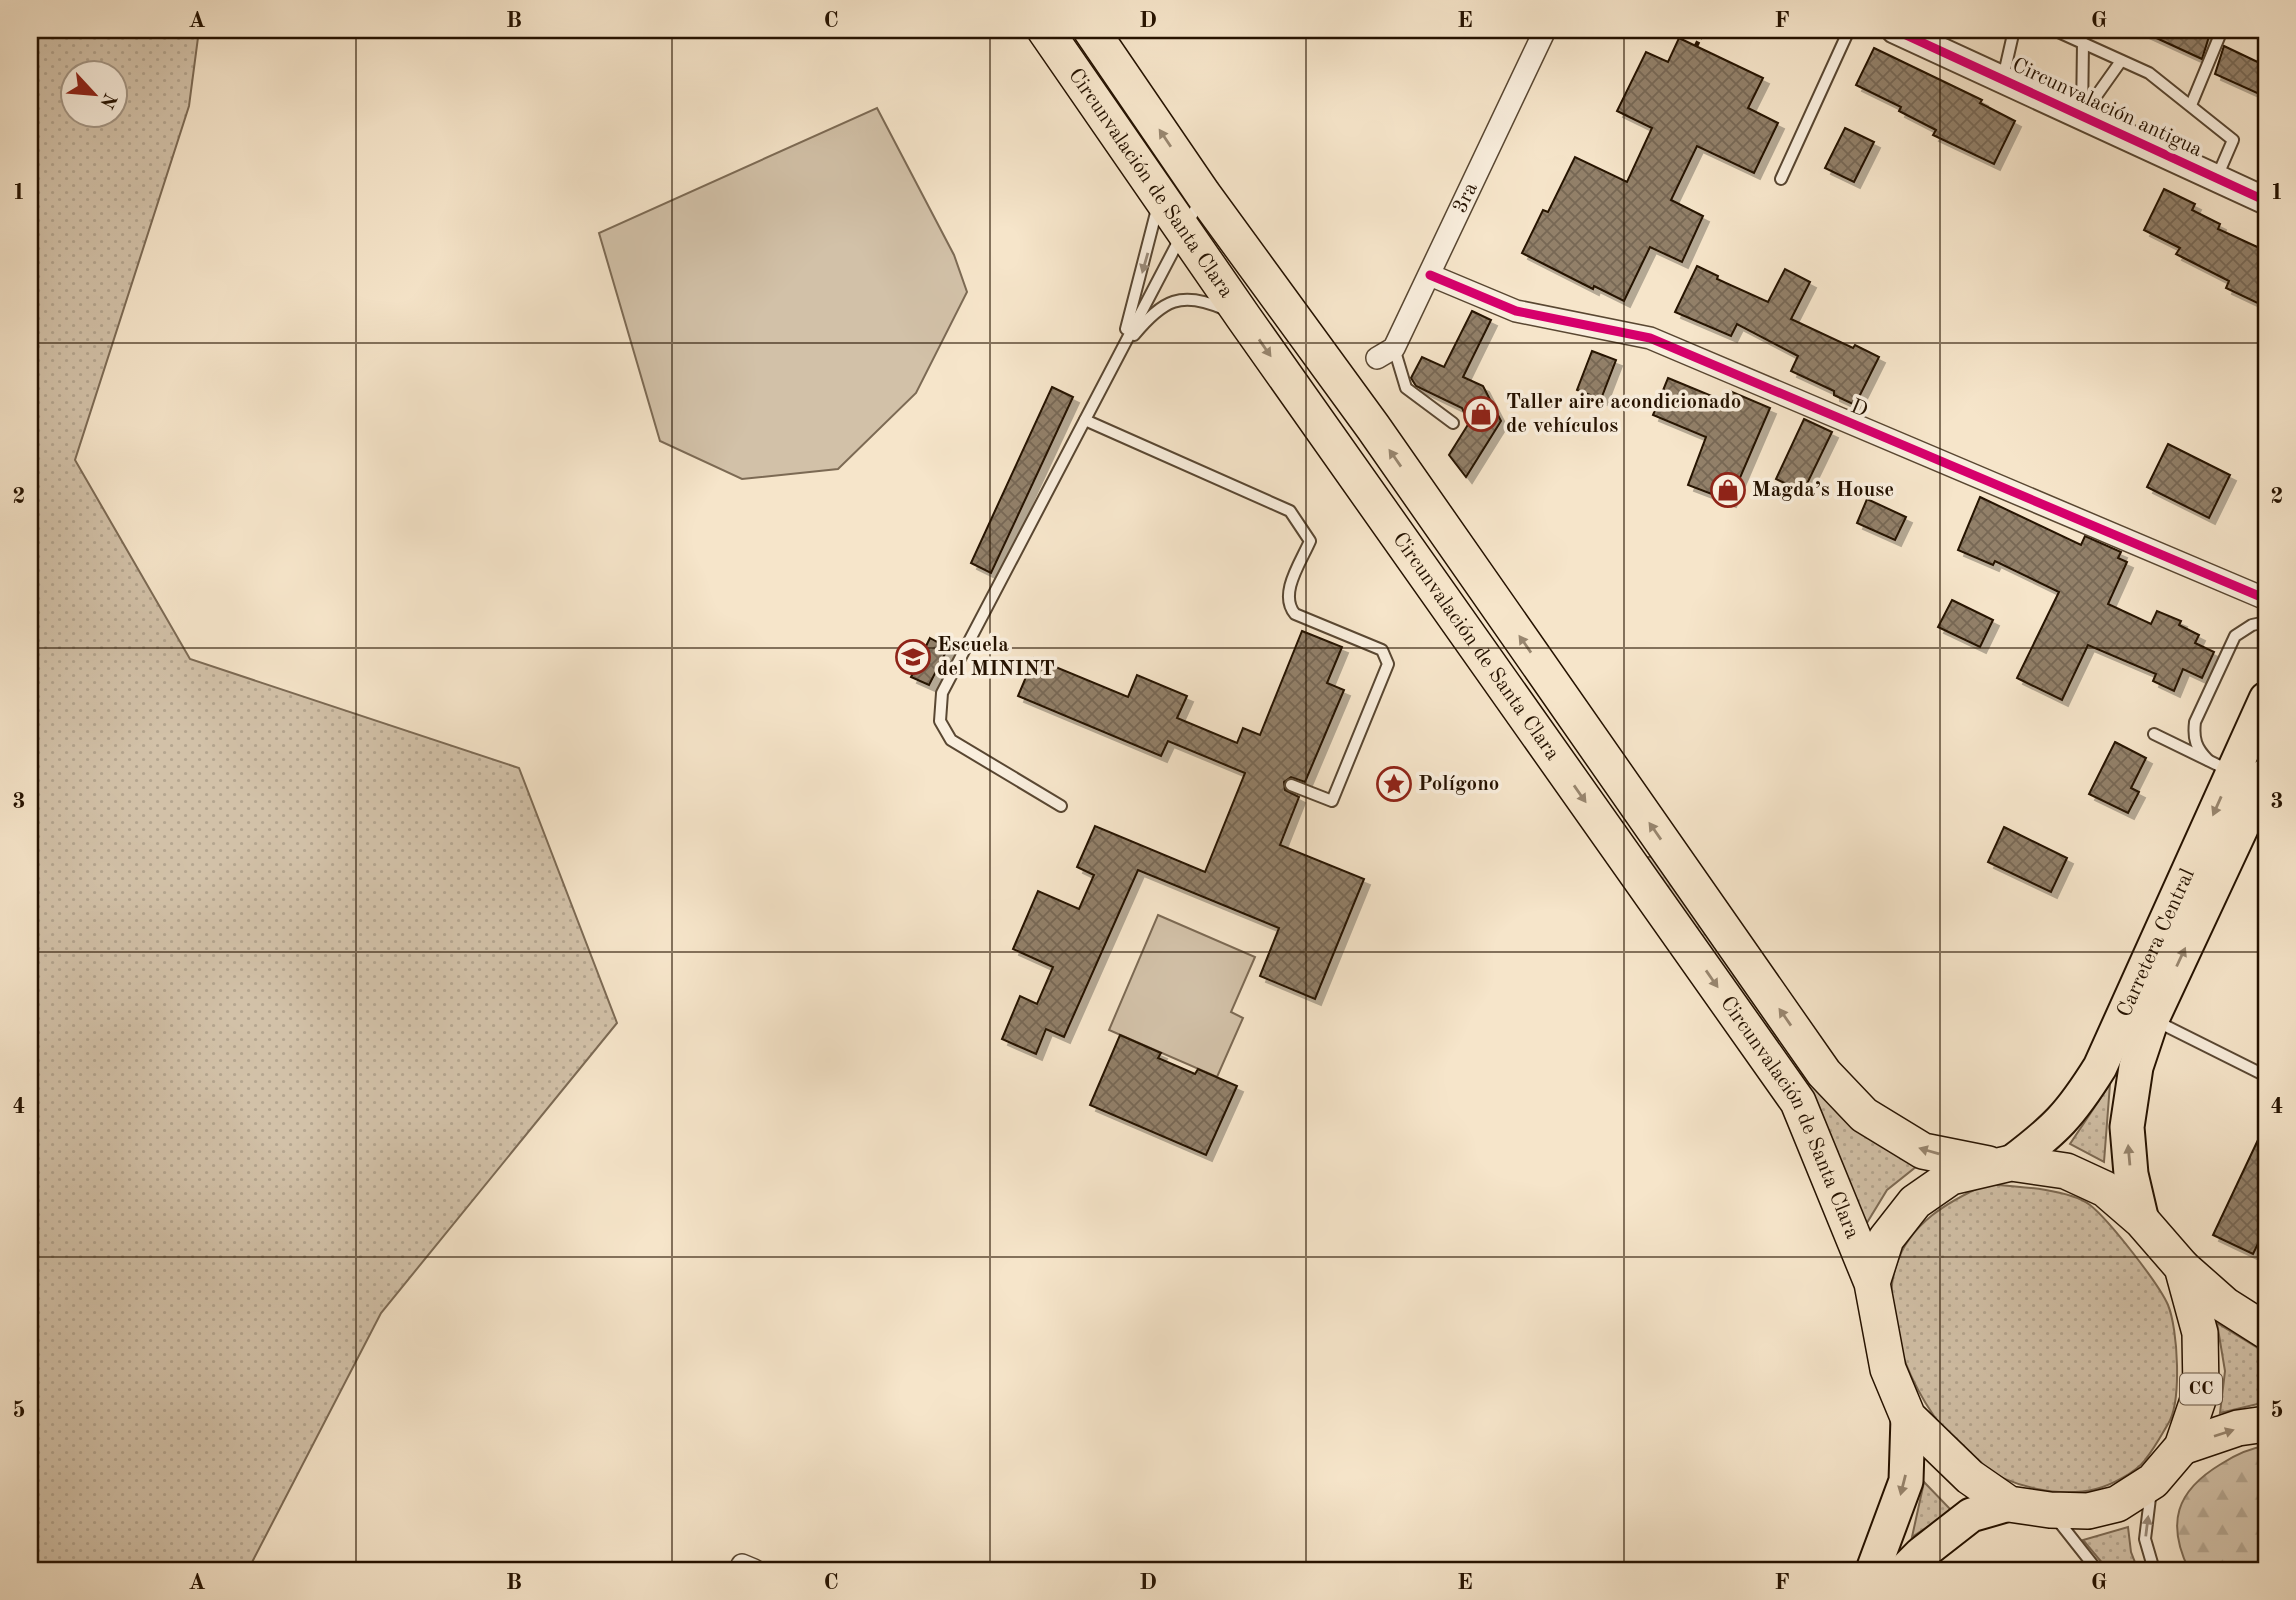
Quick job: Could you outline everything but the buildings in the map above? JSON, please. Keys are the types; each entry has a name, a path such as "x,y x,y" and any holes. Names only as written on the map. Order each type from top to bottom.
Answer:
{"highway":[{"name":"Circunvalación de Santa Clara","path":"1045,30 1244,318 1798,1102 1872,1283"},
{"name":"Circunvalación de Santa Clara","path":"1091,30 1203,194 1373,427 1825,1073 1864,1115 1923,1151 2003,1164"},
{"name":"CC","path":"2003,1164 2066,1171 2105,1189 2142,1222 2182,1267 2200,1333 2201,1391 2182,1447 2153,1481 2117,1504 2088,1511 2050,1510 2009,1504 1970,1477 1908,1417 1888,1369 1872,1283 1886,1239 1915,1202 1951,1177 2003,1164"},
{"path":"2182,1267 2225,1305 2266,1331"},
{"path":"2182,1447 2238,1428 2266,1424"}],"main road":[{"name":"Carretera Central","path":"2142,1222 2131,1174 2127,1127 2136,1067 2152,1019 2247,776 2266,699"},
{"name":"Carretera Central","path":"2003,1164 2052,1133 2072,1112 2100,1067 2247,776"},
{"name":"CC","path":"1873,1570 1906,1481 1908,1417"},
{"name":"CC","path":"1905,1570 1971,1515 2009,1504"}],"street":[{"name":"3ra","path":"1385,353 1430,275 1545,30"},
{"name":"Circunvalación antigua","path":"1895,30 2266,201"},
{"name":"D","path":"1430,275 1516,311 1650,338 2266,599"}],"lane":[{"path":"1781,179 1849,30"},
{"path":"2003,79 2014,30"},
{"path":"2054,30 2148,73 2233,139 2217,178"},
{"path":"2192,105 2222,30"},
{"path":"2082,116 2084,43"},
{"path":"2082,116 2121,61"},
{"path":"1060,806 951,740 940,721 942,693 1203,194"},
{"path":"1120,351 1152,241 1160,196"},
{"path":"1120,351 1154,311 1173,301 1190,298 1204,300 1244,318"},
{"path":"1385,353 1406,388 1453,423"},
{"path":"1085,420 1290,511 1310,541 1287,594 1288,606 1295,614 1382,650 1388,664 1332,801 1291,785"},
{"path":"2247,776 2198,750 2194,736 2195,722 2235,636 2252,625 2266,622"},
{"path":"2154,734 2247,776"},
{"path":"2152,1019 2266,1076"},
{"path":"2153,1481 2146,1539 2154,1570"},
{"path":"2050,1510 2097,1570"}],"path":[{"path":"1696,46 1704,30"}],"green space":[{"path":"30,30 199,30 189,106 75,460 190,659 519,768 617,1023 381,1313 248,1570 30,1570"},
{"path":"877,108 954,255 967,292 916,393 838,469 742,479 660,441 599,233"},
{"path":"1656,855 1922,1162 1887,1190 1865,1226 1645,858"},
{"path":"1158,915 1255,957 1231,1012 1243,1018 1217,1077 1109,1030"},
{"path":"2110,1084 2104,1162 2070,1144"},
{"path":"1987,1184 2055,1192 2090,1205 2133,1253 2168,1305 2177,1365 2172,1414 2160,1438 2141,1465 2109,1485 2082,1491 2051,1491 2021,1485 1992,1473 1961,1449 1942,1428 1911,1376 1893,1319 1891,1291 1896,1266 1910,1237 1932,1215"},
{"path":"2217,1323 2266,1353 2266,1402 2220,1413 2225,1371"},
{"path":"2266,1446 2266,1570 2189,1570 2182,1553 2177,1523 2185,1497 2206,1474 2221,1464 2242,1452"},
{"path":"1924,1482 1952,1511 1912,1537"},
{"path":"2128,1527 2131,1552 2138,1570 2108,1570 2083,1540"}],"cycle path":[{"path":"1895,30 2266,201"},
{"path":"1430,275 1516,311 1650,338 2266,599"}],"place":[{"name":"Taller aire acondicionado de vehículos","path":"1481,414"},
{"name":"Magda’s House","path":"1728,490"},
{"name":"Escuela del MININT","path":"913,657"},
{"name":"Polígono","path":"1394,784"}]}
